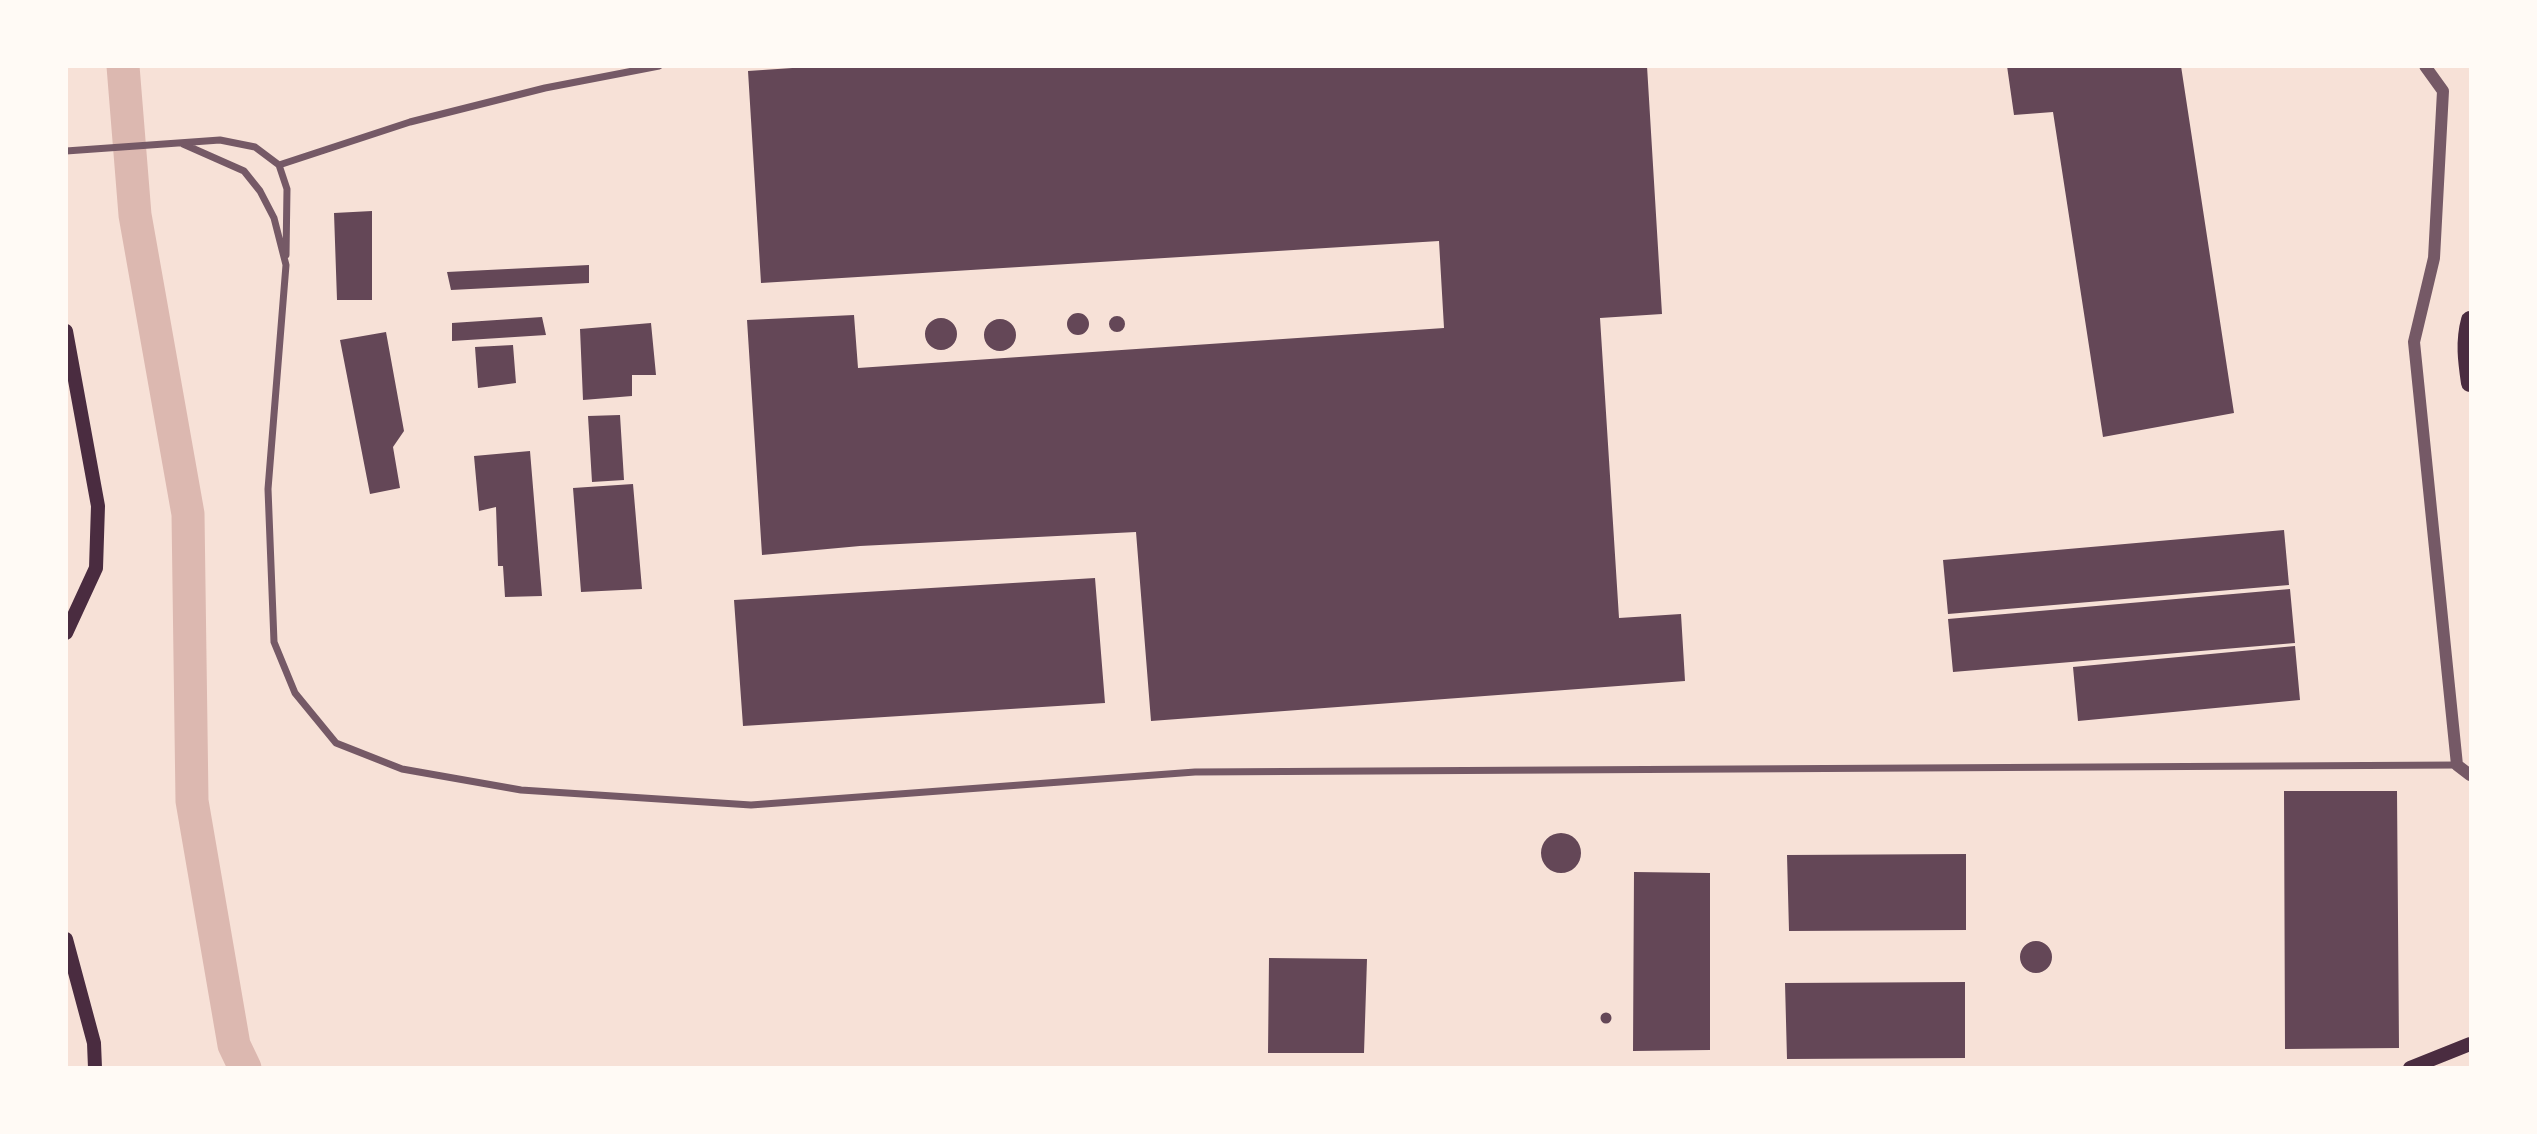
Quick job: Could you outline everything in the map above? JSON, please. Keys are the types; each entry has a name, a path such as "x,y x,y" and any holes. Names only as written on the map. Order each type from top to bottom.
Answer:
{"highway":[{"path":"2470,320 2466,334 2470,383"}],"main road":[{"path":"66,331 98,506 96,568 66,633"},
{"path":"66,939 93,1043 95,1068"},
{"path":"2410,1068 2470,1044"}],"street":[{"path":"279,165 410,122 545,88 659,66"},
{"path":"2425,66 2443,92 2434,258 2414,342 2457,765"},
{"path":"66,151 220,140 255,148 279,165 287,189 286,265 268,489 274,642 295,693 336,743 402,769 521,790 751,805 1195,772 2457,765 2470,775"},
{"path":"183,144 244,172 252,181 274,218 286,265"}],"building":[{"path":"822,66 1647,66 1662,314 1600,318 1619,618 1681,614 1685,681 1151,721 1136,532 860,546 762,555 747,320 854,315 858,368 1444,328 1439,241 761,283 748,71"},
{"path":"2007,66 2181,66 2234,413 2103,437 2053,112 2014,115"},
{"path":"372,211 372,300 337,300 334,213"},
{"path":"589,265 589,283 451,290 447,272"},
{"path":"1078,313 1086,316 1089,324 1086,332 1078,335 1070,332 1067,324 1070,316"},
{"path":"1117,316 1123,318 1123,330 1117,332 1111,330 1109,324 1111,318"},
{"path":"542,317 546,335 452,341 452,323"},
{"path":"941,318 952,323 957,334 952,345 941,350 930,345 925,334 930,323"},
{"path":"1000,319 1011,324 1016,335 1011,346 1000,351 989,346 984,335 989,324"},
{"path":"651,323 656,375 632,375 632,396 583,400 580,329"},
{"path":"386,332 404,431 393,447 400,488 370,494 340,340"},
{"path":"513,345 516,383 478,388 475,347"},
{"path":"620,415 624,480 592,482 588,416"},
{"path":"530,451 542,596 505,597 503,566 498,566 496,507 479,511 474,456"},
{"path":"633,484 642,589 581,592 573,488"},
{"path":"2284,530 2289,585 1948,614 1943,560"},
{"path":"1095,578 1105,703 743,726 734,600"},
{"path":"2290,589 2295,643 1953,672 1948,619"},
{"path":"2295,646 2300,700 2078,721 2073,667"},
{"path":"2284,791 2397,791 2399,1048 2285,1049"},
{"path":"1561,833 1575,839 1581,853 1575,867 1561,873 1547,867 1541,853 1547,839"},
{"path":"1966,854 1966,930 1789,931 1787,855"},
{"path":"1634,872 1710,873 1710,1050 1633,1051"},
{"path":"2036,941 2047,946 2052,957 2047,968 2036,973 2025,968 2020,957 2025,946"},
{"path":"1269,958 1367,959 1364,1053 1268,1053"},
{"path":"1965,982 1965,1058 1787,1059 1785,983"},
{"path":"1606,1013 1610,1014 1610,1022 1606,1023 1602,1022 1601,1018 1602,1014"}],"waterway":[{"path":"123,66 135,215 188,514 192,801 234,1045 245,1068"}]}
